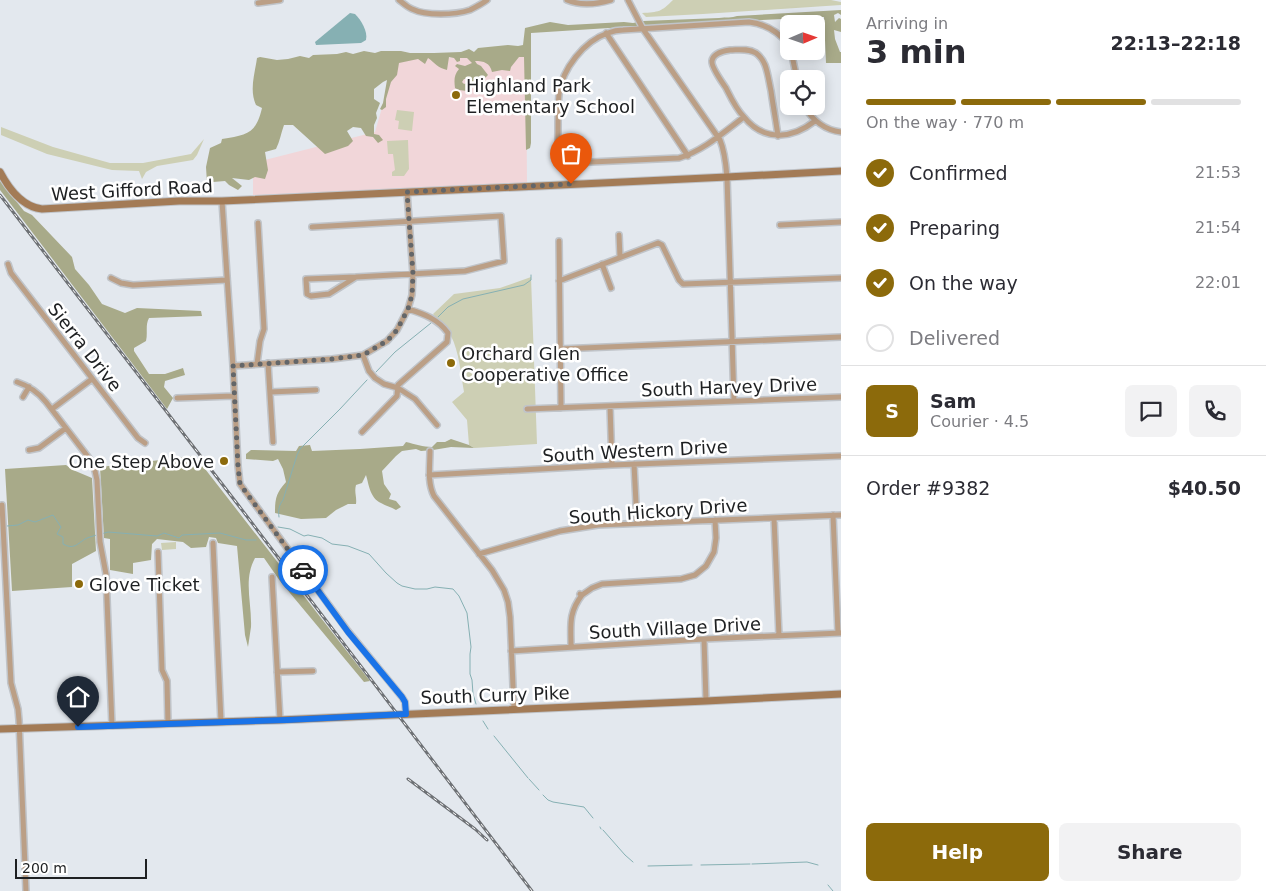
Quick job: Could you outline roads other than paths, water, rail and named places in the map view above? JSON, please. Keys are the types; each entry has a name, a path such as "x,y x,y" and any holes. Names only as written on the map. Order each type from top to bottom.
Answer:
{"street":[{"path":"258,3 280,0"},
{"path":"399,0 411,9 429,13 443,13 472,9 488,0"},
{"path":"566,0 598,4 611,0"},
{"path":"628,0 639,19 642,29 723,147 727,178 734,401"},
{"path":"744,118 699,150 688,156 669,160 569,163 560,155 558,144 559,92 563,79 575,57 592,41 606,33 623,30 754,23 766,26 780,34"},
{"path":"606,33 688,156"},
{"path":"778,136 767,71 762,58 748,50 722,51 714,56 712,64 744,118 758,129 778,136 801,130 815,121"},
{"path":"811,115 815,121 832,131 841,132"},
{"path":"222,201 841,171"},
{"name":"West Gifford Road","path":"0,172 18,197 27,205 42,209 179,201 222,201 240,484 348,632 402,697 405,702 406,714"},
{"path":"233,366 363,355 387,341 397,330 408,309 412,295 413,274 407,192"},
{"path":"312,228 501,216 504,261 464,271 306,279 307,294 311,296 328,294 356,277"},
{"path":"780,225 841,222"},
{"path":"256,364 264,330 258,223"},
{"path":"619,235 620,257"},
{"path":"559,241 561,408"},
{"path":"559,281 656,243 662,245 681,283 686,284 841,278"},
{"name":"Sierra Drive","path":"8,264 10,273 138,438 145,443"},
{"path":"602,264 611,288"},
{"path":"111,278 121,283 133,285 227,280"},
{"path":"362,432 396,396 398,385 448,342 448,333 438,322 429,316 408,309"},
{"path":"560,349 841,337"},
{"path":"363,355 375,378 384,384 398,388 415,399 437,425"},
{"path":"268,364 273,442"},
{"path":"52,409 92,378"},
{"path":"17,382 29,387 41,396 94,466 100,549 106,574 112,726"},
{"path":"23,397 29,387"},
{"path":"270,392 316,390"},
{"path":"177,398 234,396"},
{"name":"South Harvey Drive","path":"527,409 841,396"},
{"path":"610,406 612,465"},
{"path":"29,450 39,448 66,428"},
{"path":"430,451 429,475 432,492 437,502 479,554 501,584 506,596 509,609 512,651 514,709"},
{"name":"South Western Drive","path":"429,475 612,465 841,456"},
{"path":"634,464 637,523"},
{"path":"2,505 11,683 18,709 20,728 26,891"},
{"path":"833,515 839,633"},
{"name":"South Hickory Drive","path":"479,554 568,530 604,525 841,515"},
{"path":"774,518 779,636"},
{"path":"571,647 571,620 573,610 581,595 592,588 604,584 687,578 699,572 706,566 715,548 715,520"},
{"path":"213,543 220,722"},
{"path":"158,552 162,670 167,681 168,724"},
{"path":"272,577 280,720"},
{"name":"South Village Drive","path":"512,651 839,633"},
{"path":"704,639 706,701"},
{"path":"278,672 313,671"},
{"name":"South Curry Pike","path":"0,729 280,720 841,694"}],"water":[{"path":"350,13 355,14 362,22 366,33 366,40 361,43 316,45 315,42"}],"waterway":[{"path":"438,317 448,307 463,299 524,285 531,280 531,275"},
{"path":"376,372 395,352 431,323"},
{"path":"279,517 280,506 300,449 367,380"},
{"path":"7,526 18,525 28,520 35,522 53,515 61,527 57,534 63,537 63,544 67,546 73,546 86,538 97,535"},
{"path":"278,527 290,529 304,536 322,538 332,544 348,546 369,554 386,573 402,586 415,589 435,587 453,589 459,596 467,613 471,647 470,674 476,704"},
{"path":"101,534 108,532 157,536 164,533 179,538 182,535 220,533 246,540 256,540"},
{"path":"483,721 488,729"},
{"path":"494,736 528,778"},
{"path":"529,779 539,790"},
{"path":"543,795 553,802 584,807 593,818"},
{"path":"603,830 633,862"},
{"path":"752,864 807,862 818,865"},
{"path":"701,865 750,864"},
{"path":"648,866 692,865"},
{"path":"828,885 833,891"}],"railway":[{"path":"0,195 532,891"},
{"path":"408,779 487,840"}],"place":[{"name":"Highland Park Elementary School","path":"456,95"},
{"name":"Orchard Glen Cooperative Office","path":"451,363"},
{"name":"One Step Above","path":"224,461"},
{"name":"Glove Ticket","path":"79,584"}]}
